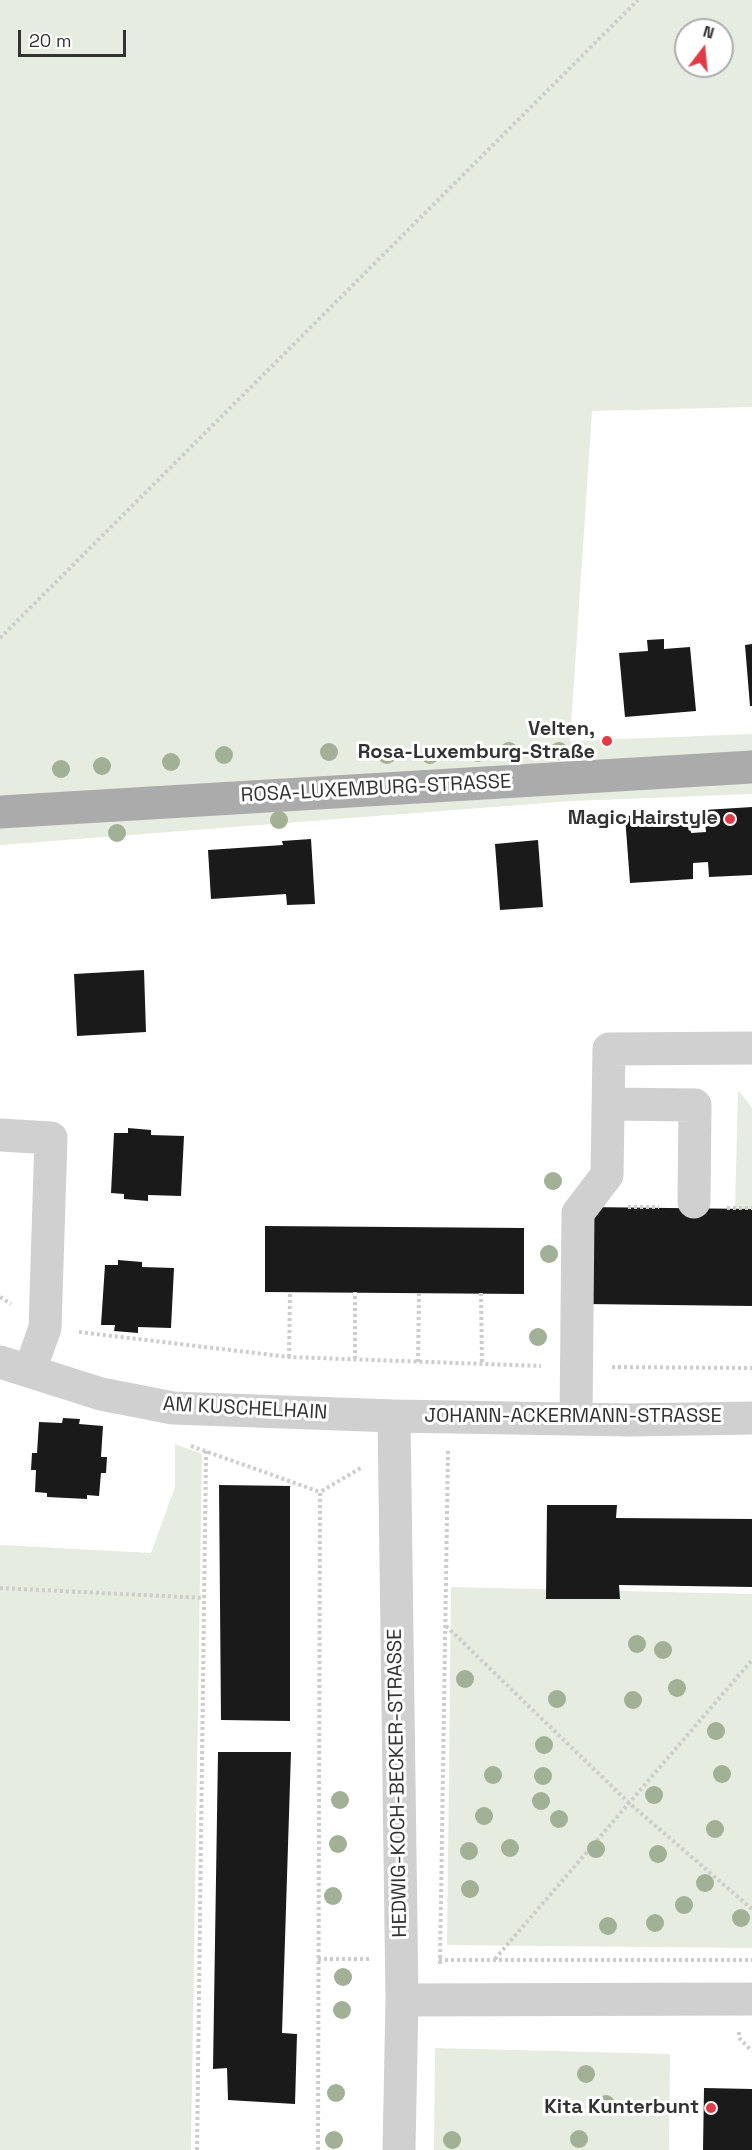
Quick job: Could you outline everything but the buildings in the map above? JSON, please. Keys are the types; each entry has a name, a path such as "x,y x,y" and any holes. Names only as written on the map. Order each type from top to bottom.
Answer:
{"main road":[{"name":"ROSA-LUXEMBURG-STRASSE","path":"0,812 752,767"}],"street":[{"path":"576,1419 578,1213 608,1175 609,1049 752,1048"},
{"path":"608,1104 695,1105 693,1206"},
{"name":"AM KUSCHELHAIN","path":"0,1135 51,1138 45,1328 15,1366 101,1394 173,1408 394,1416"},
{"name":"JOHANN-ACKERMANN-STRASSE","path":"394,1416 576,1419 752,1418"},
{"name":"HEDWIG-KOCH-BECKER-STRASSE","path":"394,1416 402,2000 399,2150"},
{"path":"402,2000 752,1999"}],"path":[{"path":"0,638 638,0"},
{"path":"620,1206 752,1208"},
{"path":"289,1357 290,1292"},
{"path":"355,1293 355,1359"},
{"path":"418,1362 419,1293"},
{"path":"481,1293 482,1364"},
{"path":"45,1328 289,1357 482,1364 752,1368"},
{"path":"441,1999 447,1416"},
{"path":"197,2150 206,1451"},
{"path":"0,1588 204,1598"},
{"path":"445,1626 629,1803 752,1909"},
{"path":"495,1960 752,1660"},
{"path":"318,1959 752,1960"}],"shaded area":[{"path":"0,0 752,0 752,407 592,411 570,741 752,734 752,794 571,801 0,845"},
{"path":"738,1090 752,1108 752,1209 735,1209"},
{"path":"175,1444 202,1454 191,2150 0,2150 0,1545 151,1553 175,1487"},
{"path":"451,1587 752,1594 752,1948 447,1945"},
{"path":"435,2048 670,2054 669,2150 434,2150"}],"place":[{"name":"Velten, Rosa-Luxemburg-Straße","path":"607,741"},
{"name":"Magic Hairstyle","path":"730,819"},
{"name":"Kita Kunterbunt","path":"711,2108"}]}
